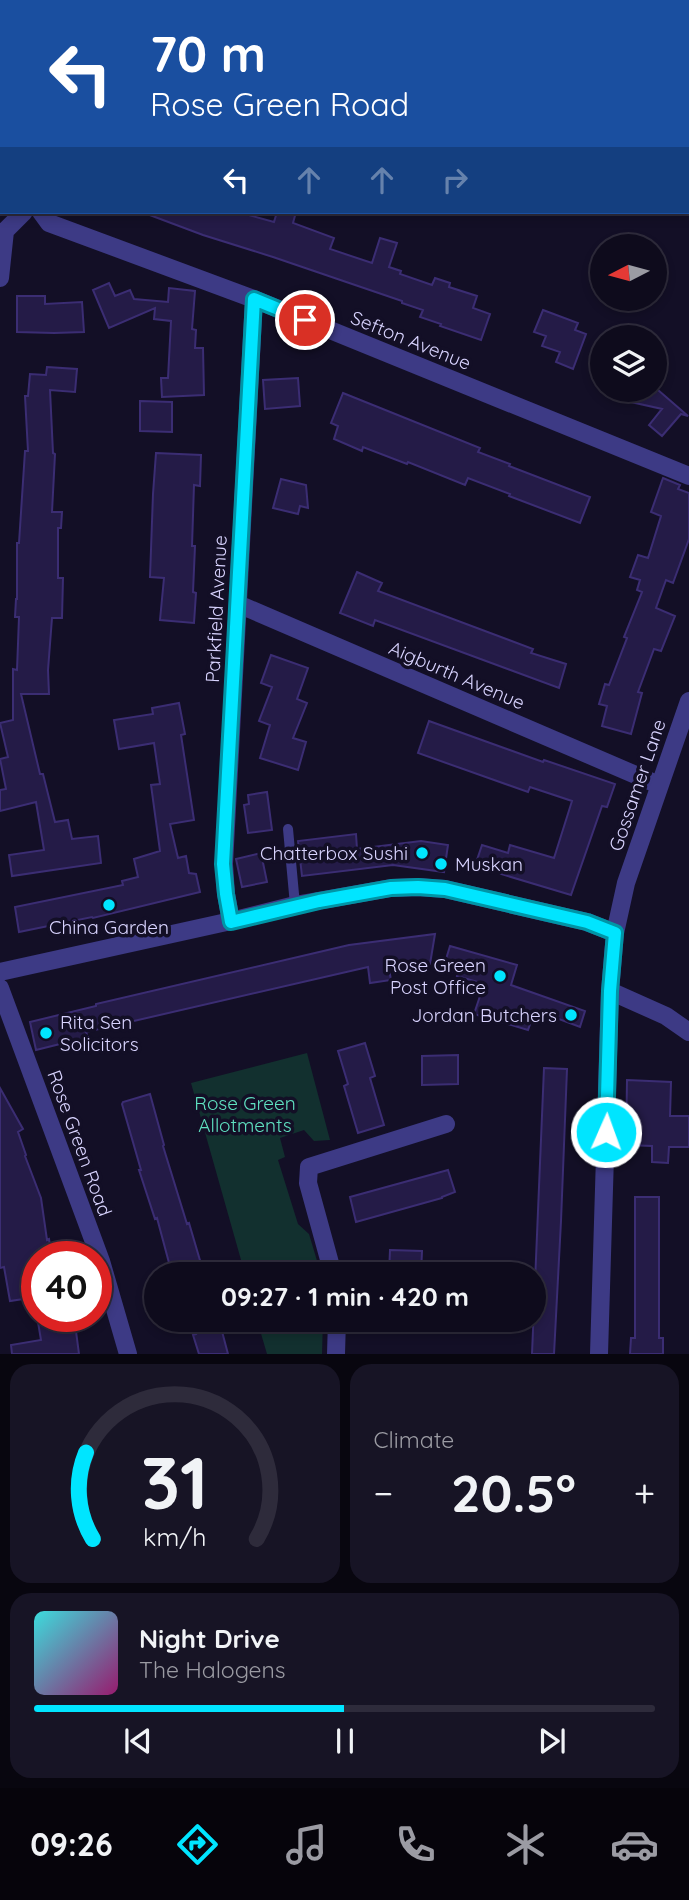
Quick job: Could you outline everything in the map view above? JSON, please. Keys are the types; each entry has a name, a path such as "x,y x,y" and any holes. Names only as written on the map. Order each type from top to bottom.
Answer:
{"street":[{"path":"0,278 5,231 22,214"},
{"name":"Sefton Avenue","path":"43,214 50,223 254,299 689,476"},
{"name":"Parkfield Avenue","path":"231,922 223,864 254,299"},
{"name":"Aigburth Avenue","path":"237,604 659,785"},
{"name":"Gossamer Lane","path":"598,1354 610,991 615,933 626,883 689,701"},
{"path":"0,972 231,922 295,905 391,888 445,889 587,922 615,933"},
{"name":"Rose Green Road","path":"0,988 101,1261 128,1354"},
{"path":"610,991 666,1016 689,1032"},
{"path":"330,1262 308,1183 309,1167 446,1124"},
{"path":"337,1332 337,1354"}],"lane":[{"path":"288,830 295,905"}],"green space":[{"name":"Rose Green Allotments","path":"307,1053 330,1140 314,1141 304,1130 280,1138 285,1157 278,1160 298,1224 309,1234 317,1262 242,1262 191,1083"},
{"path":"261,1332 323,1332 322,1354 267,1354"}],"building":[{"path":"147,214 245,214 274,222 276,214 295,214 293,223 334,238 330,249 372,263 380,238 397,243 389,267 401,271 400,274 432,285 435,278 450,283 449,287 477,296 473,308 490,314 481,340 420,317 423,310 402,301"},
{"path":"109,283 115,296 130,290 134,299 168,302 169,288 195,291 192,329 196,330 195,348 203,348 204,395 162,397 161,378 168,378 171,321 154,319 155,308 109,328 93,290"},
{"path":"17,296 45,296 45,304 82,302 84,332 17,332"},
{"path":"543,310 578,323 575,330 586,334 573,369 556,362 560,352 542,346 546,336 534,332"},
{"path":"47,367 77,369 75,392 50,390 55,454 52,512 62,512 61,528 58,528 58,578 63,578 62,618 52,618 49,694 21,694 40,774 43,774 55,822 68,820 72,839 98,836 101,863 12,876 9,855 44,850 36,802 0,811 0,790 6,789 0,759 8,757 0,723 13,720 13,669 17,670 17,543 25,451 28,451 25,396 28,396 30,374 46,375"},
{"path":"298,378 300,406 265,409 263,380"},
{"path":"343,393 480,448 478,452 510,464 509,466 590,497 580,523 468,478 465,485 408,462 407,464 363,447 362,451 334,439 338,426 331,423"},
{"path":"667,398 688,416 681,414 662,436 649,425 662,409 630,402 667,402"},
{"path":"140,401 172,402 172,432 140,431"},
{"path":"156,453 201,455 200,486 194,485 194,623 160,620 164,578 150,577"},
{"path":"663,478 680,485 678,489 689,493 689,539 673,583 666,580 656,608 675,616 661,651 654,649 638,692 642,693 631,734 602,726 607,706 599,704 605,684 609,685 642,592 637,590 640,580 630,577 638,555 648,558 661,516 651,512"},
{"path":"281,479 306,485 308,508 300,506 298,514 273,508"},
{"path":"357,572 382,583 378,591 533,649 531,653 566,664 559,688 375,620 373,626 340,613"},
{"path":"271,655 308,668 297,699 307,703 293,738 306,742 298,770 260,758 270,725 259,721 272,687 261,683"},
{"path":"179,703 194,820 170,824 178,858 186,856 189,873 196,874 200,892 93,918 19,932 15,907 123,885 122,881 138,877 134,859 160,851 151,785 160,784 154,743 119,749 114,720 153,714 152,708"},
{"path":"429,721 543,762 544,760 615,784 607,807 602,806 571,895 501,874 502,872 476,863 482,845 508,853 510,845 554,858 572,801 530,787 528,792 418,753"},
{"path":"267,792 272,830 248,833 244,805 249,804 248,795"},
{"path":"356,834 357,849 421,841 448,845 444,872 393,865 302,876 298,841"},
{"path":"261,853 267,882 242,887 236,859"},
{"path":"435,934 430,964 389,969 391,980 370,983 368,967 86,1032 88,1037 36,1050 30,1022 349,945"},
{"path":"450,946 517,965 511,985 585,1011 580,1027 535,1010 528,1030 474,1014 484,984 443,969"},
{"path":"365,1043 375,1076 370,1078 384,1125 358,1133 344,1086 348,1084 338,1051"},
{"path":"458,1055 458,1084 422,1085 422,1056"},
{"path":"544,1068 567,1069 554,1354 532,1354 533,1332 546,1332 546,1262 536,1262"},
{"path":"627,1080 671,1082 670,1116 689,1116 689,1147 669,1147 668,1163 652,1162 652,1146 626,1145"},
{"path":"0,1088 23,1129 18,1132 41,1198 47,1240 49,1241 21,1241 21,1299 10,1301 4,1267 0,1268"},
{"path":"150,1094 163,1146 200,1262 169,1262 157,1218 155,1219 139,1170 123,1102"},
{"path":"448,1170 455,1192 356,1222 350,1197"},
{"path":"635,1197 659,1197 659,1338 663,1338 663,1354 630,1354 631,1338 635,1338"},
{"path":"390,1250 422,1251 422,1262 390,1262"},
{"path":"40,1332 76,1332 79,1354 12,1354 11,1345 41,1340"},
{"path":"195,1332 222,1332 228,1354 199,1354 193,1335"}],"place":[{"name":"Chatterbox Sushi","path":"422,853"},
{"name":"Muskan","path":"441,864"},
{"name":"China Garden","path":"109,905"},
{"name":"Rose Green Post Office","path":"500,976"},
{"name":"Jordan Butchers","path":"571,1015"},
{"name":"Rita Sen Solicitors","path":"46,1033"}],"route":[{"path":"305,320 254,299 223,864 231,922 292,906 391,888 418,887 445,889 587,922 615,933 610,991 606,1132"}]}
